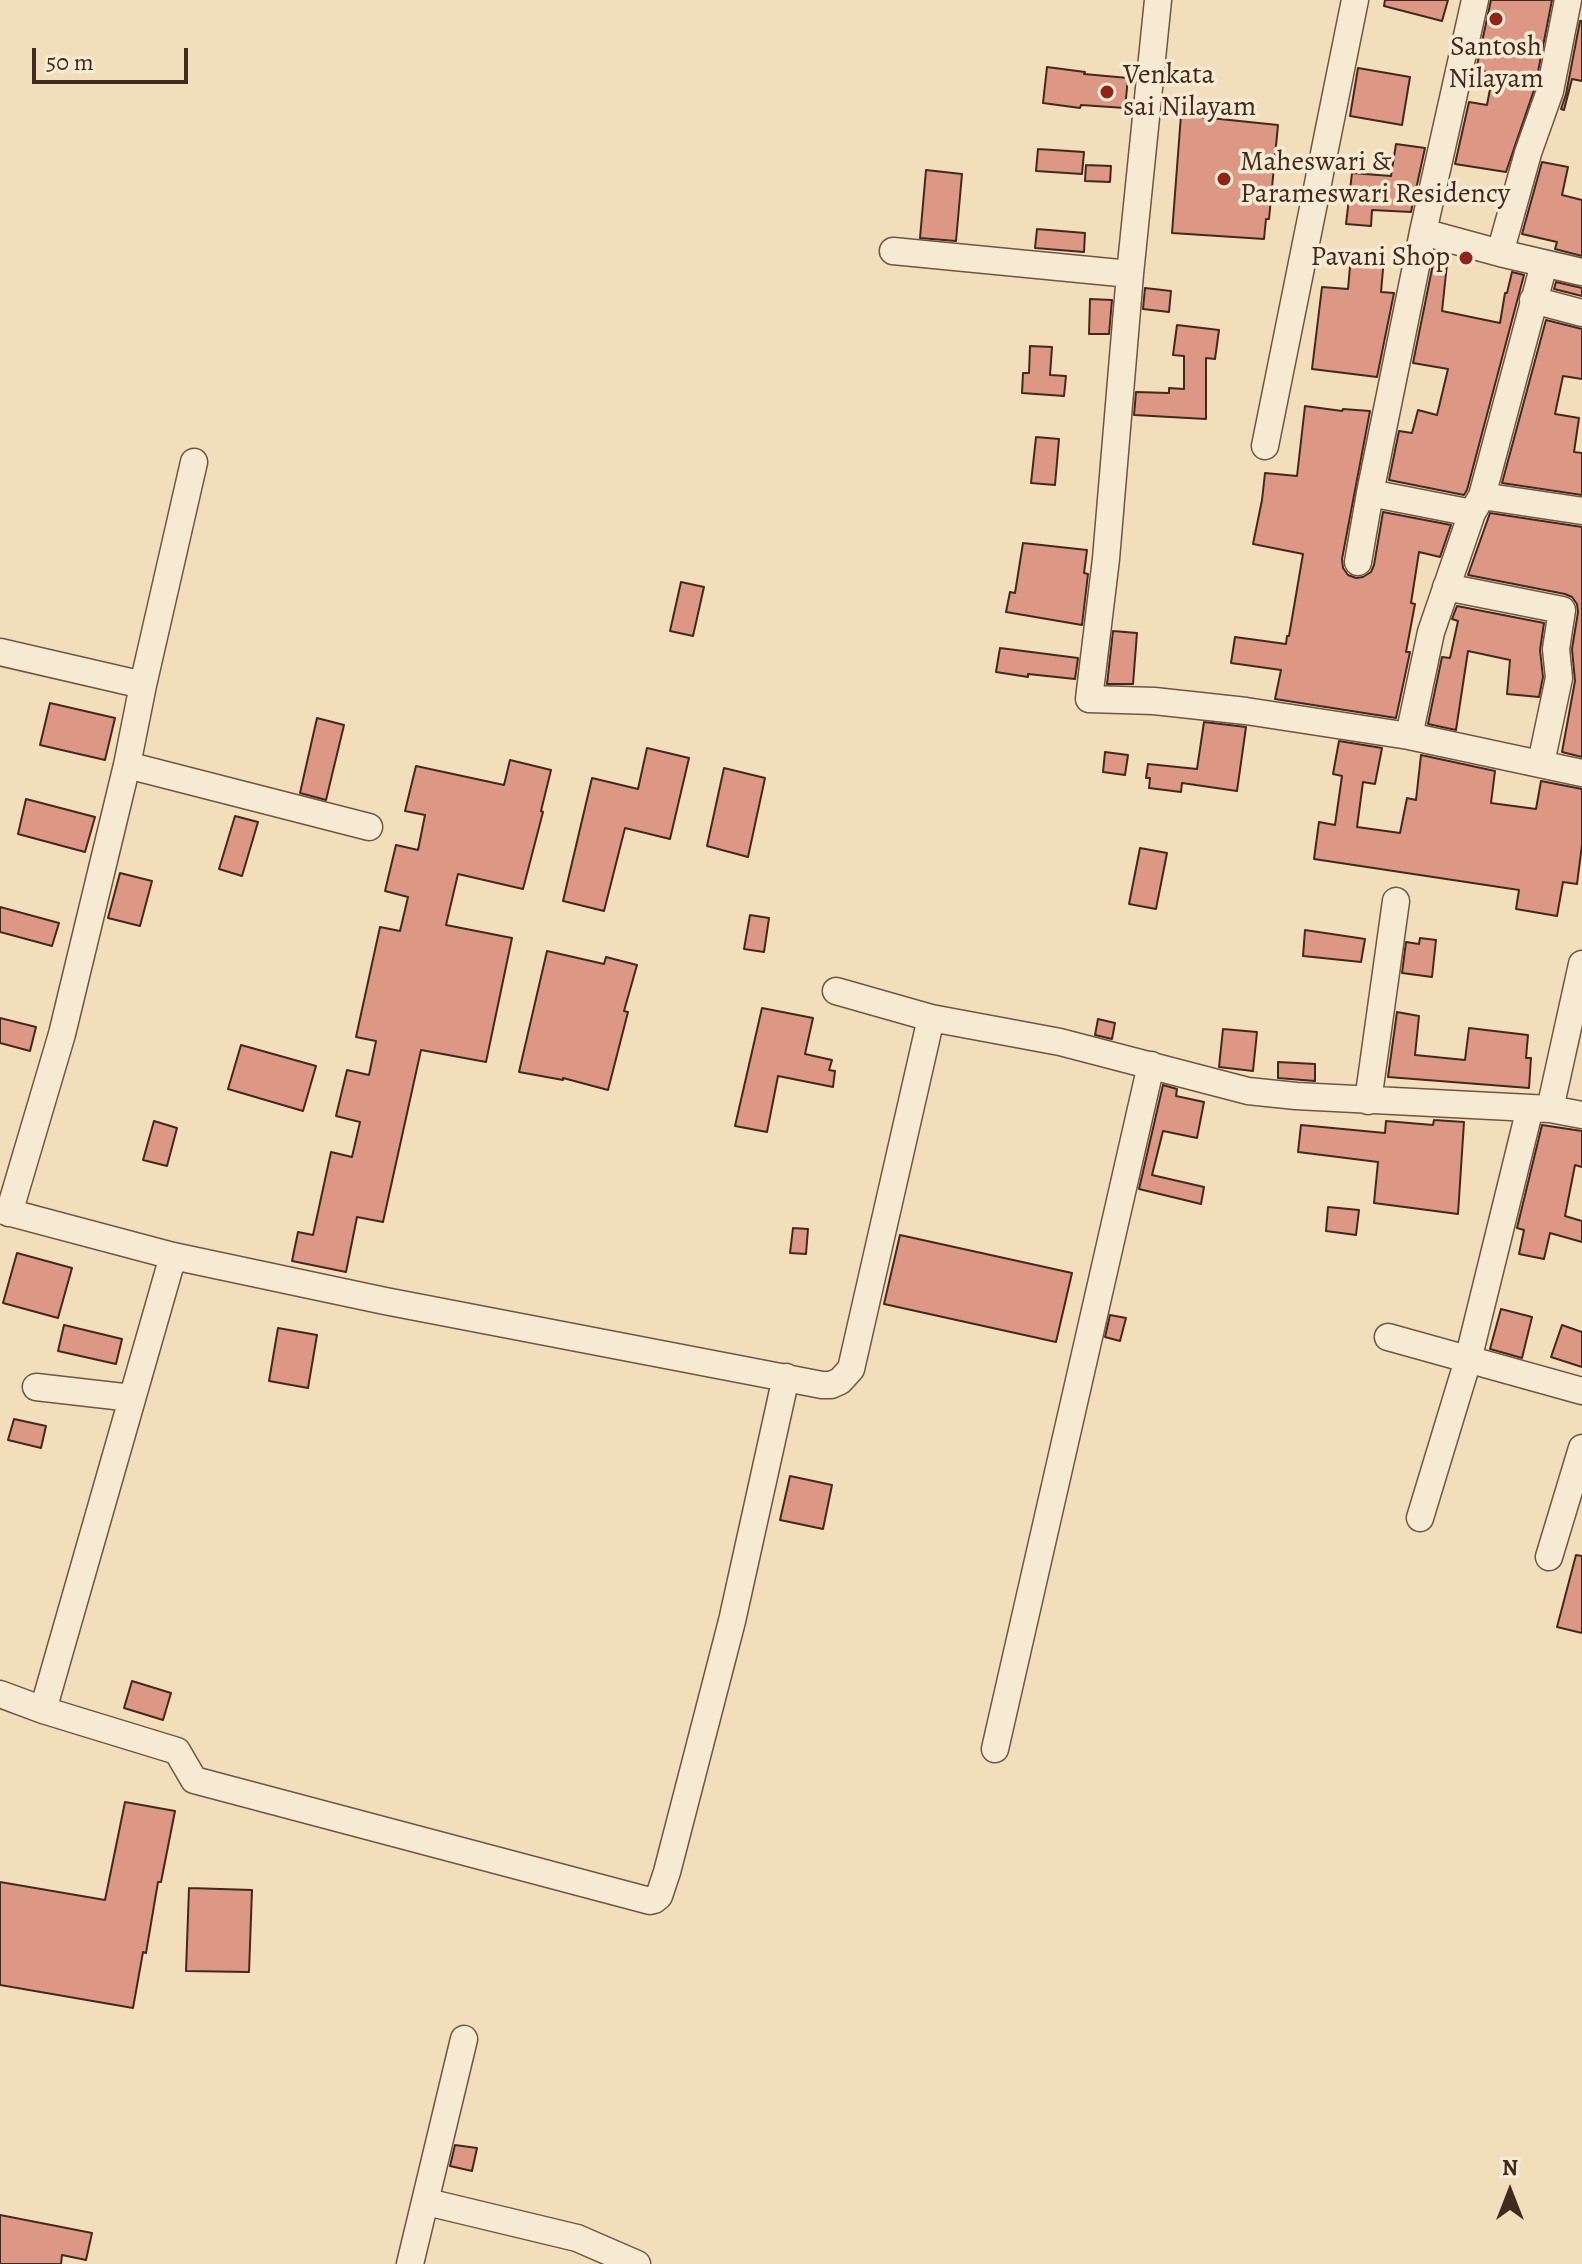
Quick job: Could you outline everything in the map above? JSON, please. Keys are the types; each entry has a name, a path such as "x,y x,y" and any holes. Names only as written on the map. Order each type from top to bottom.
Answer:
{"street":[{"path":"1158,0 1130,274 1106,559 1089,699 1154,701 1246,711 1409,736 1582,773"},
{"path":"1265,446 1355,0"},
{"path":"1358,562 1423,232 1475,0"},
{"path":"1500,253 1528,153 1550,91 1568,0"},
{"path":"1423,232 1582,272"},
{"path":"893,251 1130,274"},
{"path":"1409,736 1431,632 1477,504 1544,264"},
{"path":"1533,300 1582,313"},
{"path":"194,462 127,765 62,1034 5,1212 173,1256 385,1301 831,1385 840,1381 851,1369 931,1018"},
{"path":"1370,493 1582,511"},
{"path":"1446,587 1562,610 1556,649 1559,678 1541,763"},
{"path":"0,652 143,685"},
{"path":"127,765 369,827"},
{"path":"1368,1101 1396,901"},
{"path":"1420,1518 1582,964"},
{"path":"836,991 931,1018 1060,1042 1248,1091 1368,1101 1540,1108 1582,1115"},
{"path":"995,1749 1151,1065"},
{"path":"43,1710 173,1256"},
{"path":"1388,1337 1582,1391"},
{"path":"0,1694 177,1751 194,1780 650,1901 657,1899 667,1872 732,1621 786,1377"},
{"path":"36,1387 132,1398"},
{"path":"1549,1557 1582,1448"},
{"path":"410,2264 464,2039"},
{"path":"427,2202 577,2238 637,2264"}],"building":[{"path":"1385,0 1448,0 1442,21 1384,6"},
{"path":"1491,0 1552,0 1535,87 1506,172 1455,164 1469,102 1487,105 1493,73 1476,70"},
{"path":"1580,21 1582,81 1572,79 1564,110 1561,109"},
{"path":"1047,67 1128,78 1125,108 1081,105 1080,108 1043,103"},
{"path":"1358,68 1410,77 1402,125 1350,116"},
{"name":"Maheswari & Parameswari Residency","path":"1181,115 1278,125 1269,219 1266,219 1264,239 1172,233"},
{"path":"1396,144 1425,148 1411,212 1372,210 1371,226 1346,224 1352,173 1391,176"},
{"path":"1038,149 1084,152 1082,174 1036,171"},
{"path":"1542,162 1568,167 1562,195 1582,200 1582,256 1555,249 1557,242 1522,234"},
{"path":"1086,165 1111,166 1110,182 1085,181"},
{"path":"926,170 962,174 956,241 920,238"},
{"path":"1037,229 1085,233 1084,252 1035,248"},
{"path":"1435,254 1448,255 1442,311 1500,323 1512,272 1524,275 1464,495 1389,480 1399,431 1412,433 1418,410 1437,415 1448,369 1413,363"},
{"path":"1351,255 1384,258 1381,292 1394,293 1377,377 1312,369 1322,287 1348,289"},
{"path":"1556,282 1582,288 1582,296 1554,289"},
{"path":"1145,288 1171,291 1169,312 1143,309"},
{"path":"1090,299 1112,300 1109,334 1089,334"},
{"path":"1546,320 1582,329 1582,379 1563,376 1555,414 1579,418 1574,452 1582,453 1582,495 1502,483"},
{"path":"1177,325 1219,330 1215,359 1206,358 1206,419 1134,415 1136,392 1169,393 1169,388 1184,389 1184,356 1173,355"},
{"path":"1030,346 1052,347 1050,375 1066,376 1064,396 1022,393 1023,373 1029,373"},
{"path":"1305,406 1370,411 1342,559 1348,575 1356,578 1371,572 1383,512 1451,525 1440,557 1419,552 1411,603 1415,604 1406,652 1410,652 1396,718 1275,699 1281,670 1231,663 1235,637 1286,644 1289,636 1303,554 1253,544 1265,473 1297,476"},
{"path":"1036,437 1059,439 1055,485 1031,483"},
{"path":"1490,513 1582,527 1582,757 1562,752 1575,681 1572,649 1577,604 1565,594 1468,575"},
{"path":"1023,543 1087,550 1084,573 1088,574 1082,625 1006,612 1010,592 1015,593"},
{"path":"681,582 704,587 693,636 670,631"},
{"path":"1457,606 1544,623 1540,650 1543,677 1539,697 1507,694 1510,660 1468,651 1456,730 1428,724 1442,657 1450,658 1458,621 1452,619"},
{"path":"1113,631 1137,633 1133,684 1107,684"},
{"path":"1000,648 1078,658 1075,679 996,672"},
{"path":"50,703 115,718 105,760 40,745"},
{"path":"317,718 344,725 326,800 300,793"},
{"path":"1204,722 1246,727 1237,791 1182,783 1181,792 1149,788 1150,778 1146,778 1148,764 1197,769"},
{"path":"1339,741 1382,748 1375,784 1363,782 1357,827 1400,833 1407,798 1416,800 1421,755 1495,771 1491,803 1536,809 1541,781 1582,789 1582,845 1577,884 1563,882 1557,916 1516,909 1519,890 1314,859 1319,822 1335,825 1342,776 1333,774"},
{"path":"647,748 689,758 670,839 625,828 604,911 563,901 592,778 638,789"},
{"path":"1105,752 1128,755 1125,775 1103,772"},
{"path":"510,760 551,770 523,889 458,874 446,925 512,938 486,1062 421,1050 383,1222 357,1217 346,1272 292,1261 298,1232 313,1235 331,1152 352,1157 360,1122 336,1116 347,1070 369,1075 376,1041 356,1037 380,927 400,931 408,897 385,891 396,845 418,850 425,815 405,811 416,766 504,785"},
{"path":"724,768 765,778 748,857 707,846"},
{"path":"26,799 95,817 85,852 18,834"},
{"path":"235,816 258,822 242,876 219,869"},
{"path":"1140,848 1167,853 1156,909 1129,904"},
{"path":"120,873 152,881 140,926 108,918"},
{"path":"0,907 59,923 52,946 0,932"},
{"path":"750,915 769,918 764,952 744,949"},
{"path":"1305,930 1365,939 1361,962 1303,956"},
{"path":"1420,938 1436,940 1432,977 1402,973 1406,942 1419,944"},
{"path":"547,951 604,964 606,957 637,965 608,1090 563,1078 519,1072"},
{"path":"762,1008 813,1018 805,1054 832,1060 829,1070 835,1071 833,1087 778,1076 767,1132 735,1126"},
{"path":"1397,1012 1419,1016 1415,1055 1465,1060 1469,1028 1528,1035 1526,1058 1531,1058 1529,1088 1388,1077"},
{"path":"0,1018 36,1027 30,1051 0,1043"},
{"path":"1098,1019 1115,1023 1112,1039 1095,1035"},
{"path":"1223,1029 1257,1032 1253,1071 1219,1067"},
{"path":"241,1045 316,1066 303,1111 228,1089"},
{"path":"1278,1062 1315,1064 1315,1081 1278,1078"},
{"path":"1163,1085 1177,1089 1176,1096 1204,1102 1197,1138 1163,1131 1152,1175 1204,1187 1201,1204 1139,1189"},
{"path":"1434,1120 1464,1122 1458,1214 1374,1203 1378,1162 1298,1152 1301,1125 1385,1133 1386,1121 1433,1125"},
{"path":"154,1121 177,1128 167,1166 143,1160"},
{"path":"1542,1125 1582,1131 1582,1167 1575,1165 1565,1216 1582,1221 1582,1242 1550,1233 1544,1259 1519,1254 1524,1230 1517,1228"},
{"path":"1328,1207 1359,1210 1356,1235 1326,1231"},
{"path":"793,1228 808,1229 806,1254 790,1253"},
{"path":"900,1235 1072,1273 1056,1342 884,1304"},
{"path":"17,1253 72,1268 58,1318 3,1303"},
{"path":"1501,1309 1532,1317 1522,1358 1490,1349"},
{"path":"1110,1315 1126,1318 1120,1341 1105,1337"},
{"path":"64,1325 122,1339 116,1364 58,1351"},
{"path":"1562,1325 1582,1332 1582,1367 1551,1357"},
{"path":"278,1328 317,1335 308,1388 269,1381"},
{"path":"14,1419 46,1426 41,1448 8,1440"},
{"path":"790,1476 832,1485 823,1529 780,1520"},
{"path":"1576,1555 1582,1556 1582,1633 1557,1627"},
{"path":"132,1681 171,1693 163,1720 124,1708"},
{"path":"125,1802 175,1811 133,2008 0,1985 0,1882 105,1900"},
{"path":"189,1888 252,1890 249,1972 186,1971"},
{"path":"455,2145 477,2148 472,2171 450,2166"},
{"path":"0,2215 92,2233 86,2260 62,2255 61,2264 0,2264"}],"place":[{"name":"Santosh Nilayam","path":"1496,19"},
{"name":"Venkata sai Nilayam","path":"1107,92"},
{"name":"Maheswari & Parameswari Residency","path":"1224,179"},
{"name":"Pavani Shop","path":"1466,258"}]}
